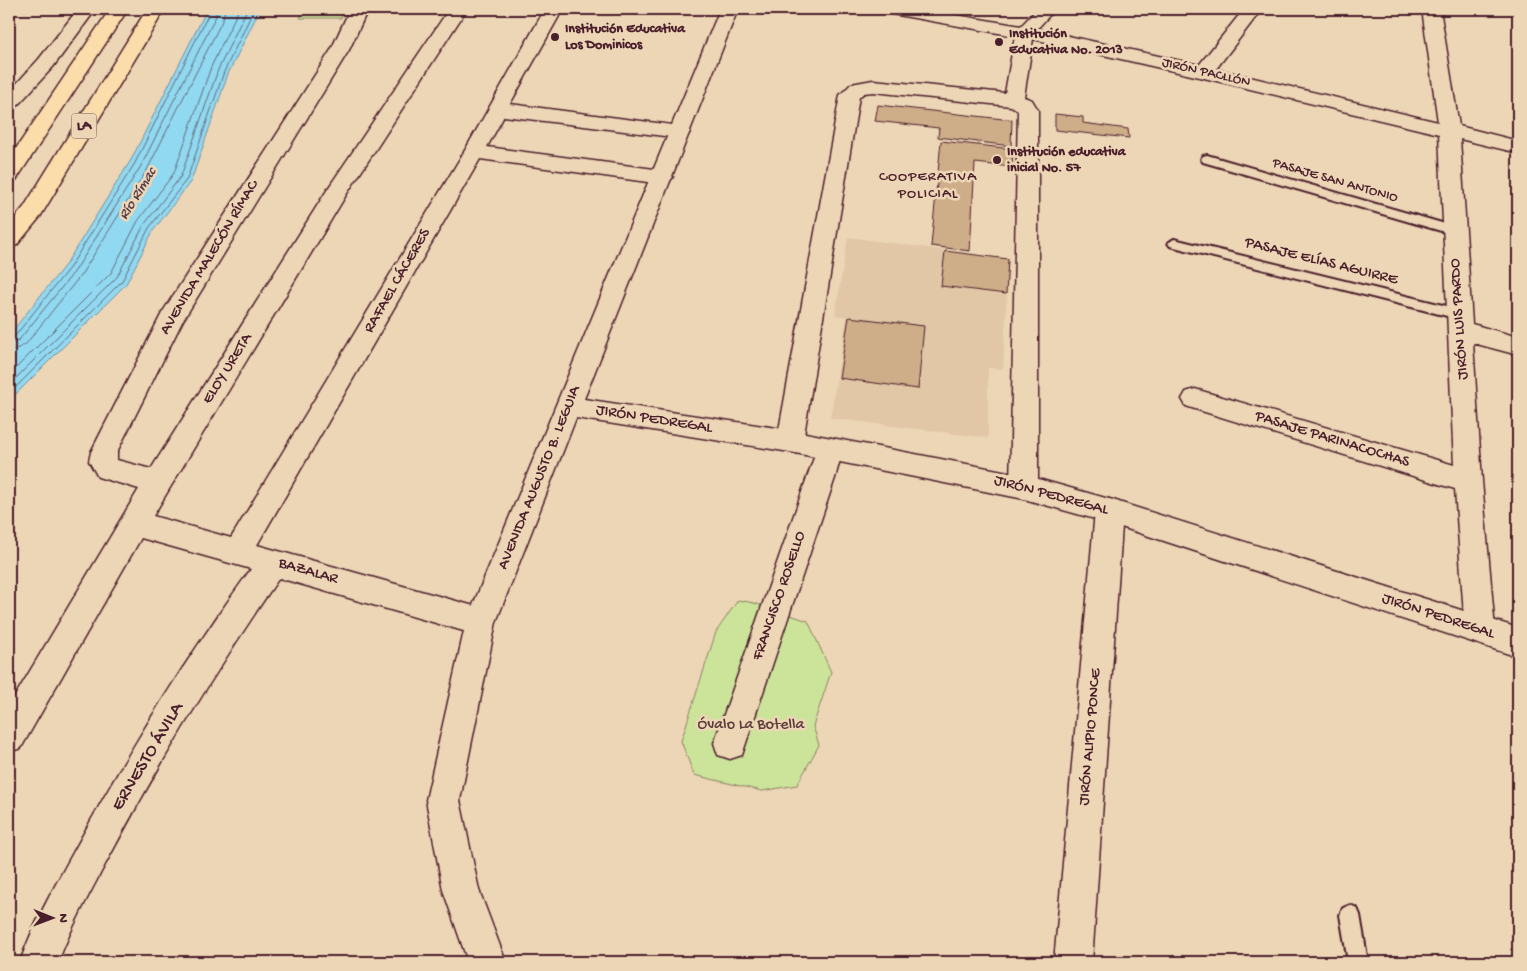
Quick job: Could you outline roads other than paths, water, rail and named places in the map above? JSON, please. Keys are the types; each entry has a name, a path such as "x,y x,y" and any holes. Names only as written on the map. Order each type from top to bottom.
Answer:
{"highway":[{"name":"LA","path":"9,175 118,9"},
{"name":"LA","path":"9,240 32,212 156,9"}],"street":[{"path":"9,103 46,63 87,9"},
{"name":"AVENIDA MALECÓN RÍMAC","path":"158,482 108,469 102,461 104,452 171,319 340,50 359,9"},
{"name":"ELOY URETA","path":"9,736 133,523 337,192 458,9"},
{"name":"RAFAEL CÁCERES","path":"238,552 474,152 554,9"},
{"name":"AVENIDA AUGUSTO B. LEGUIA","path":"488,962 461,890 443,800 481,622 570,407 729,9"},
{"name":"JIRÓN PACLLÓN","path":"892,9 1025,32 1204,72 1518,147"},
{"path":"1014,100 1025,32 1046,9"},
{"path":"1204,72 1253,9"},
{"name":"JIRÓN LUIS PARDO","path":"1431,9 1450,130 1468,480 1480,630"},
{"path":"790,441 798,408 850,94 858,88 873,86 1014,100 1025,104 1028,110 1024,487"},
{"path":"499,109 680,132"},
{"path":"474,152 662,177"},
{"path":"1460,322 1518,346"},
{"name":"PASAJE PARINACOCHAS","path":"1195,399 1468,480"},
{"name":"JIRÓN PEDREGAL","path":"570,407 790,441 1024,487 1109,511 1518,643"},
{"name":"FRANCISCO ROSELLO","path":"730,743 830,449"},
{"name":"JIRÓN ALIPIO PONCE","path":"1073,962 1109,511"},
{"name":"BAZALAR","path":"133,523 481,622"},
{"name":"ERNESTO ÁVILA","path":"39,962 55,922 128,787 235,616 273,562"}],"lane":[{"name":"PASAJE SAN ANTONIO","path":"1207,159 1455,231"},
{"name":"PASAJE ELÍAS AGUIRRE","path":"1174,243 1460,322"},
{"path":"1350,915 1358,962"}],"water":[{"name":"Río Rímac","path":"207,9 260,9 228,74 191,181 153,231 126,284 9,401 9,335 66,264 131,160"}],"place":[{"name":"Institución Educativa Los Dominicos","path":"555,37"},
{"name":"Institución Educativa No. 2013","path":"999,42"},
{"name":"Institución educativa inicial No. 57","path":"997,160"}],"district":[{"name":"COOPERATIVA POLICIAL","path":"928,186"}],"park label":[{"name":"Óvalo La Botella","path":"751,725"}]}
